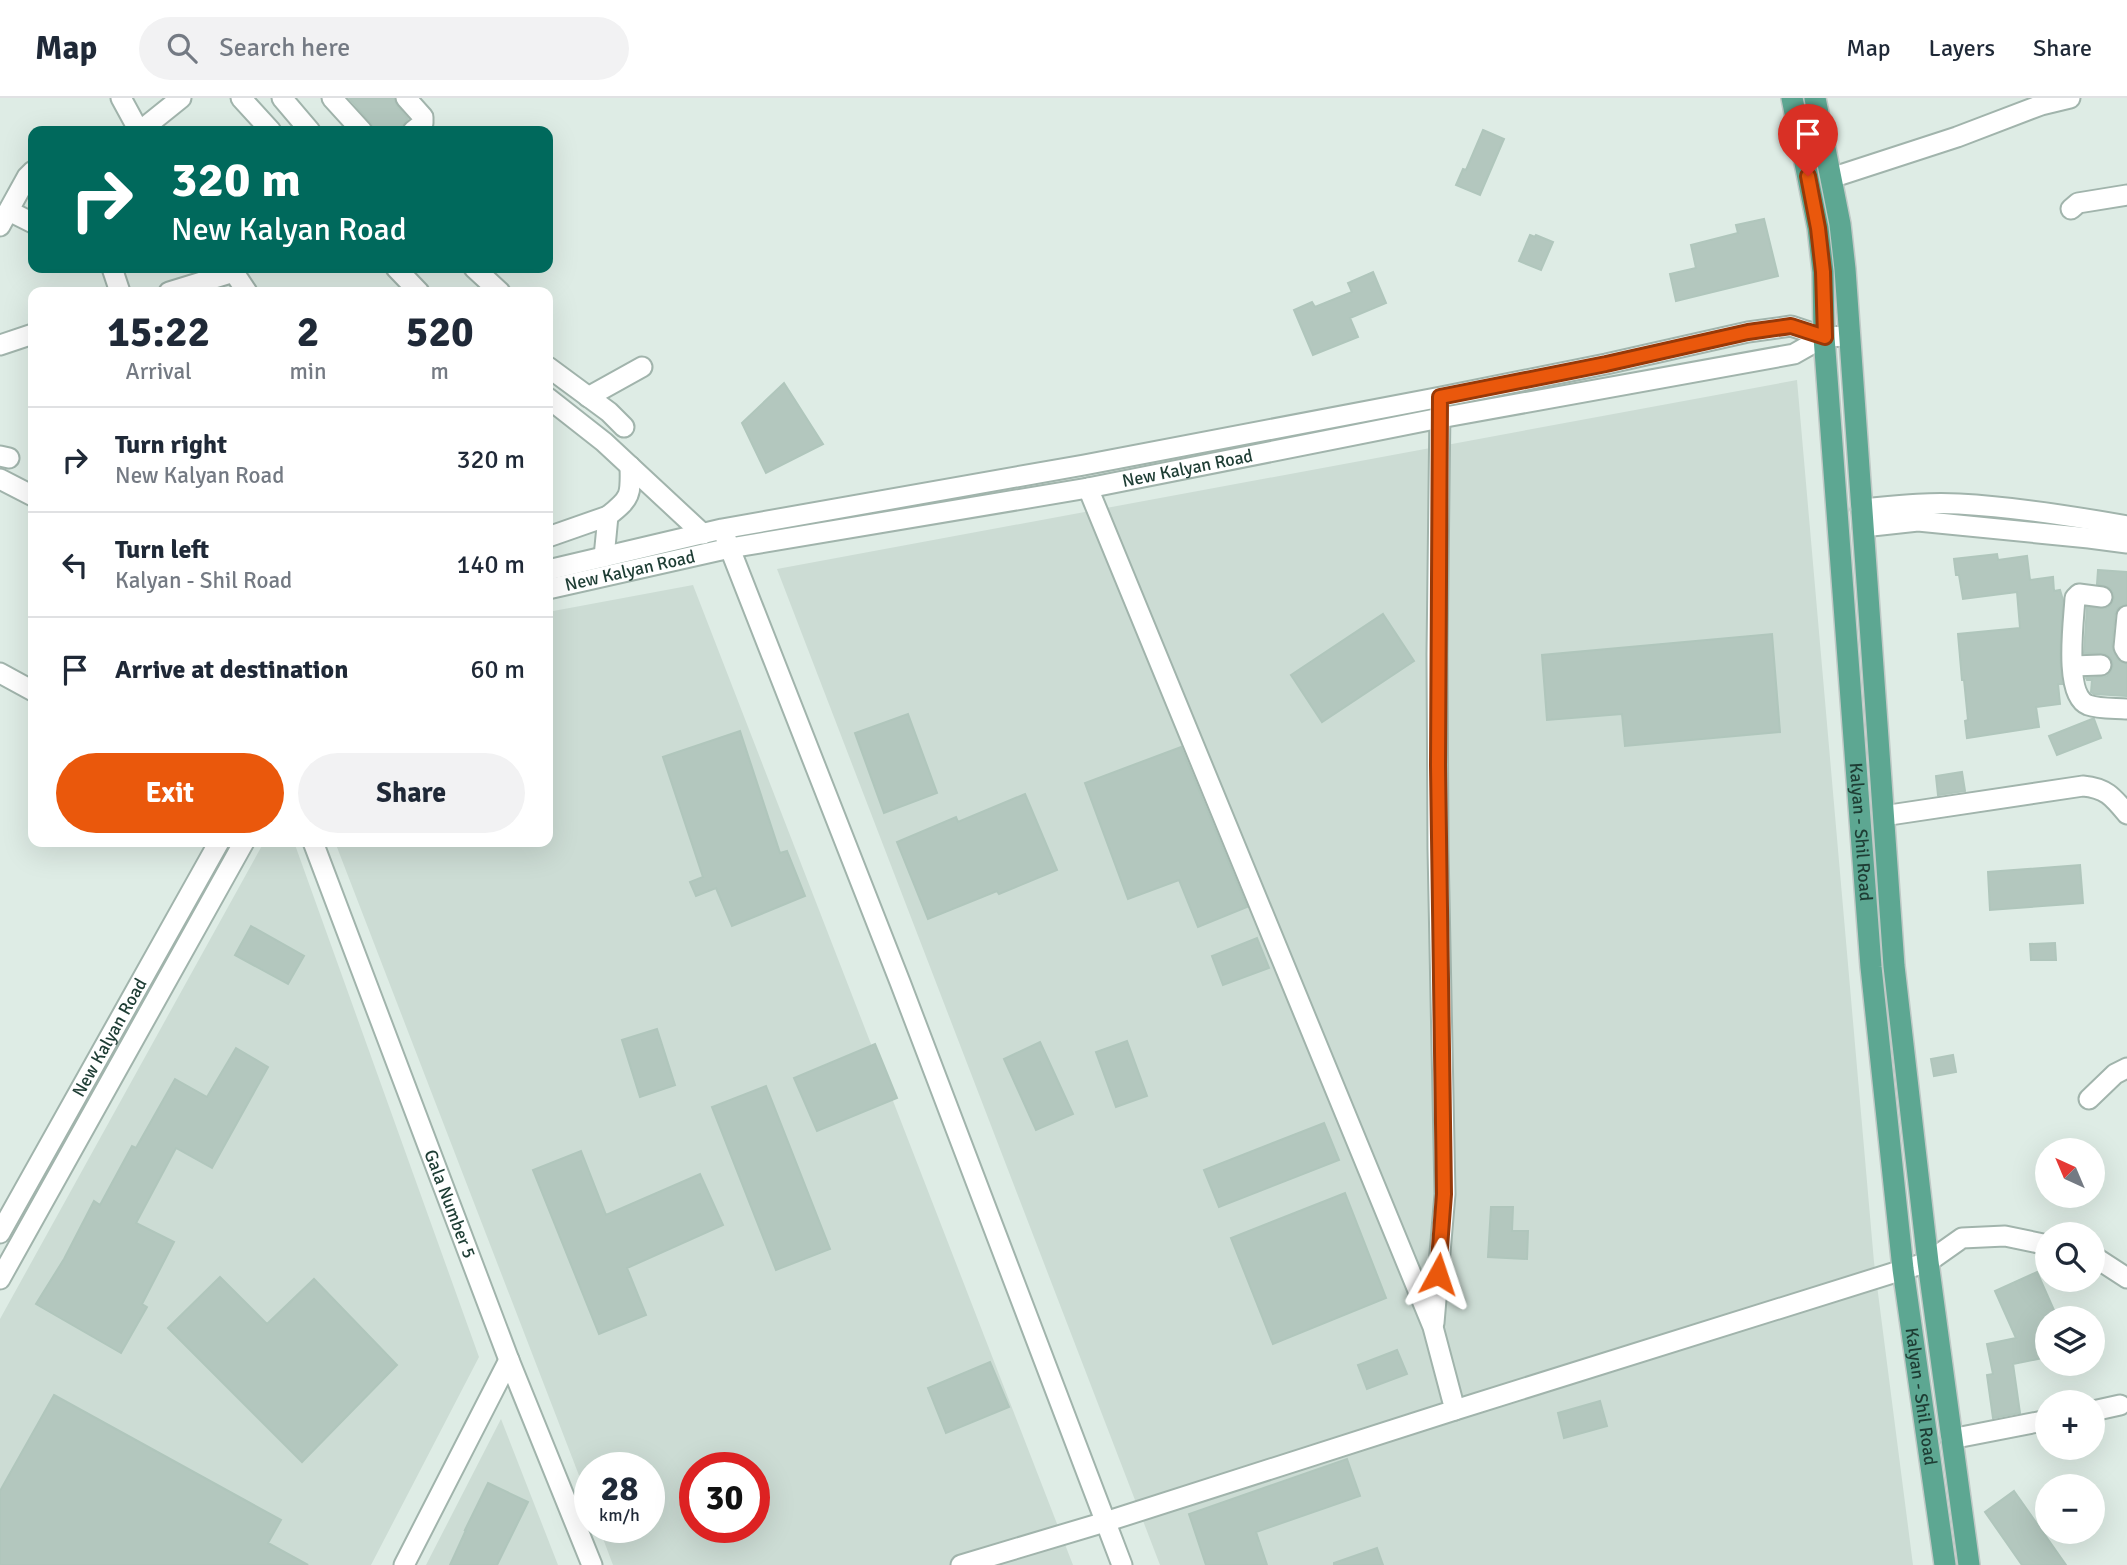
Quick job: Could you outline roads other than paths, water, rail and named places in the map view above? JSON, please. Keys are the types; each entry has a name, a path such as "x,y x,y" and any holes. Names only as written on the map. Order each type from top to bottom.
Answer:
{"main road":[{"name":"Kalyan - Shil Road","path":"1792,98 1818,228 1823,272 1825,337 1871,967 1903,1269 1945,1565"},
{"name":"Kalyan - Shil Road","path":"1815,98 1840,223 1894,966 1928,1262 1969,1565"}],"street":[{"path":"121,98 136,126"},
{"path":"145,126 181,98"},
{"path":"241,98 266,126"},
{"path":"282,98 306,126"},
{"path":"332,98 357,126"},
{"path":"407,98 423,117 419,126"},
{"path":"1831,178 2041,105 2070,98"},
{"path":"28,176 4,218 28,222"},
{"path":"2071,209 2078,203 2127,195"},
{"path":"183,287 223,273"},
{"path":"401,273 414,287"},
{"path":"479,273 495,287"},
{"name":"New Kalyan Road","path":"553,587 652,556 703,534 722,529 1084,465 1440,397 1748,332 1791,326 1825,337 1849,336"},
{"path":"0,345 28,336"},
{"name":"New Kalyan Road","path":"553,569 604,557 652,556 730,548 1088,488 1440,418 1794,354 1825,337"},
{"path":"588,397 642,367"},
{"path":"553,371 609,412 624,427"},
{"path":"553,392 563,380"},
{"path":"1433,1327 1444,1194 1437,654 1440,397"},
{"path":"553,402 604,442 703,534"},
{"path":"553,535 608,516 623,505 631,491 630,466"},
{"path":"0,479 28,493"},
{"path":"1088,488 1433,1327 1455,1410"},
{"path":"1862,518 1911,505 1958,504 2032,511 2127,526"},
{"path":"604,557 608,516"},
{"path":"1862,518 1918,521 2127,543"},
{"path":"722,529 900,982 1122,1565"},
{"path":"2102,597 2079,594 2076,596 2072,652 2077,694 2089,705 2127,709"},
{"path":"2127,616 2124,647 2127,652"},
{"path":"2073,666 2101,666"},
{"path":"0,673 28,688"},
{"path":"1883,816 2083,786 2099,787 2127,814"},
{"name":"New Kalyan Road","path":"0,1233 216,847"},
{"path":"0,1279 241,847"},
{"name":"Gala Number 5","path":"315,847 509,1360 592,1565"},
{"path":"2089,1099 2115,1074 2127,1068"},
{"path":"961,1565 1928,1262 1962,1238 2004,1236 2035,1242"},
{"path":"2105,1264 2127,1278"},
{"path":"404,1565 509,1360"},
{"path":"2105,1408 2120,1405"},
{"path":"1951,1439 2035,1423"}]}
